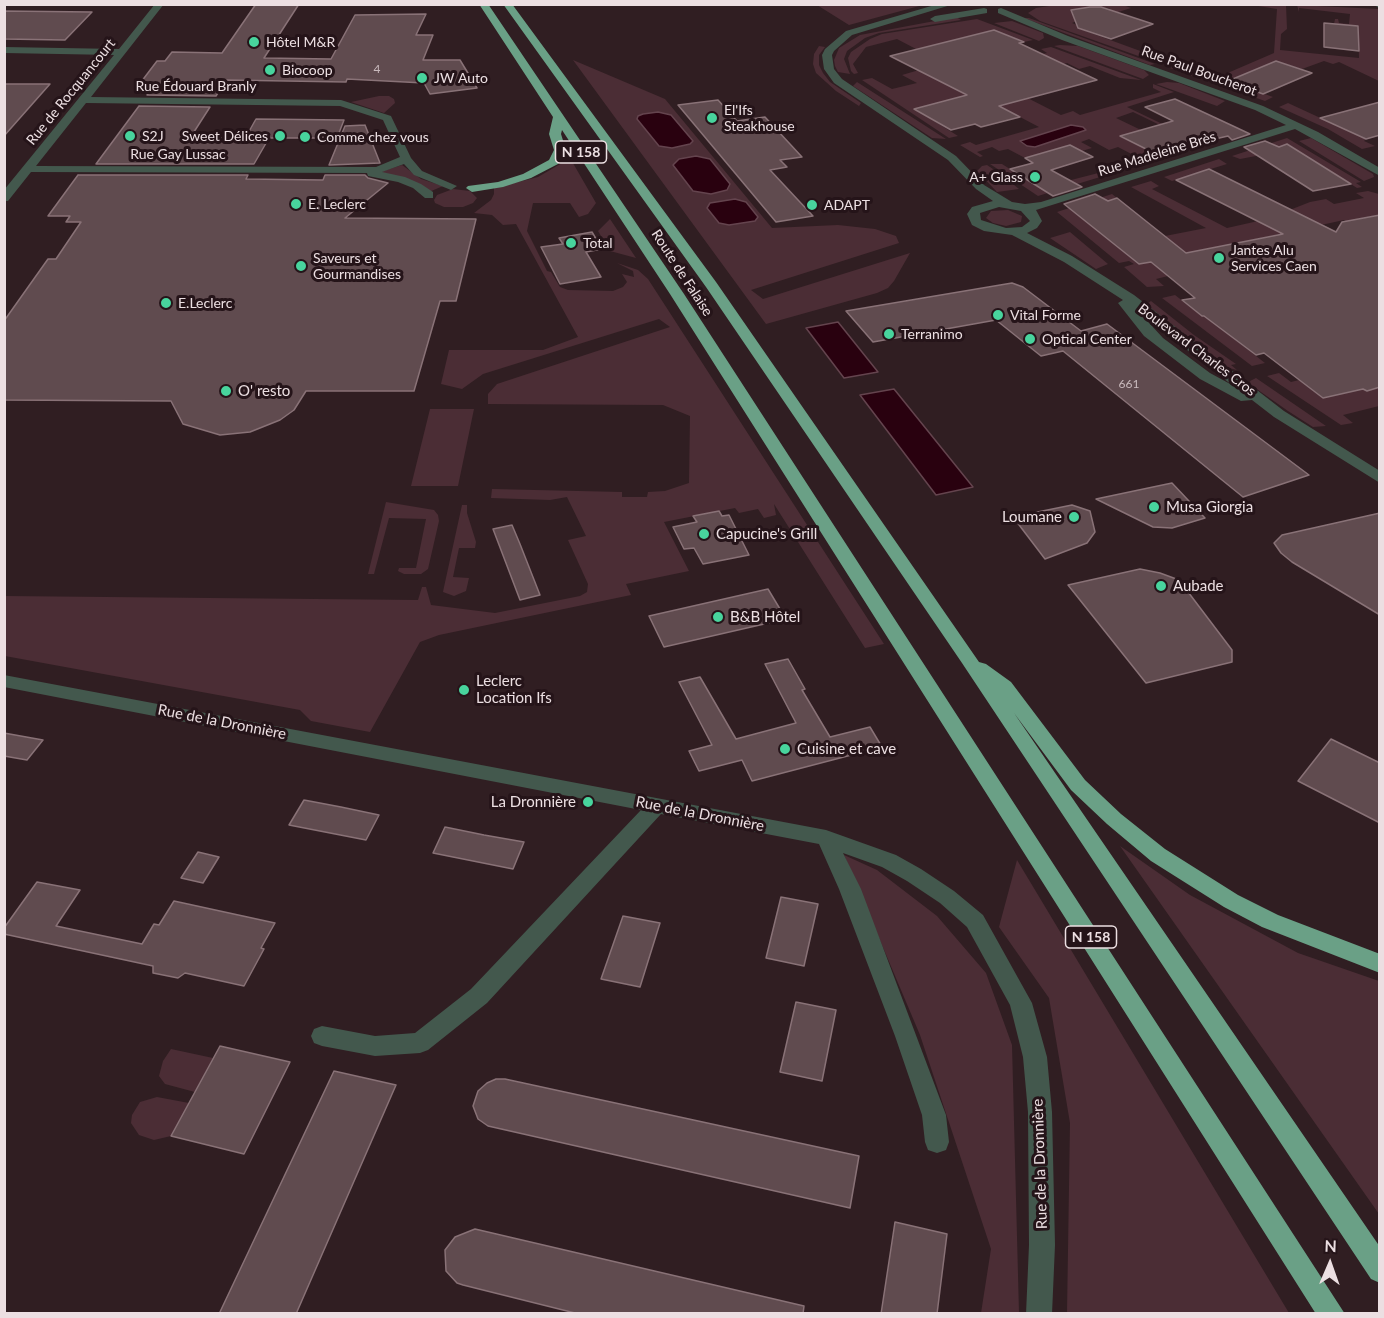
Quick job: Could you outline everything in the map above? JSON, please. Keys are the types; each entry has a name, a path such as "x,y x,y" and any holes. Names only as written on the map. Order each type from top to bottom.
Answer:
{"highway":[{"name":"Route de Falaise","path":"483,4 850,561 1332,1314"},
{"name":"Route de Falaise","path":"507,4 711,285 968,659"},
{"name":"N 158","path":"519,4 539,32 534,39"},
{"name":"N 158","path":"472,188 499,185 528,176 554,162 560,150 555,134 559,117"},
{"name":"N 158","path":"968,659 1005,687 1078,785 1114,819 1158,855 1231,901 1270,921 1380,964"},
{"name":"N 158","path":"968,659 1380,1270"}],"street":[{"name":"Rue de Rocquancourt","path":"4,198 160,4"},
{"path":"950,4 861,28 837,42 827,55 827,62 833,76 952,158 980,187 1007,204"},
{"path":"966,4 984,11"},
{"path":"837,42 871,29 984,11 1002,11 1017,5"},
{"name":"Rue Paul Boucherot","path":"1002,11 1065,38 1259,108 1297,125 1380,172"},
{"path":"4,50 122,52"},
{"name":"Rue Édouard Branly","path":"84,100 341,103 387,118 405,159 418,173 451,186"},
{"name":"Rue Madeleine Brès","path":"1025,208 1043,205 1297,125"},
{"name":"Rue Gay Lussac","path":"4,177 25,173 377,170 405,159"},
{"name":"Rue Gay Lussac","path":"328,170 401,179 417,186 429,195"},
{"path":"980,187 981,206"},
{"path":"1007,204 1025,208 1035,216 1033,225 1015,232 996,231 981,225 973,218 973,214 981,206 1007,204"},
{"name":"Boulevard Charles Cros","path":"1033,225 1068,259"},
{"name":"Boulevard Charles Cros","path":"1015,232 1068,259 1113,288 1279,414 1380,478"},
{"name":"Rue de la Dronnière","path":"5,681 826,838 889,861 947,897 975,921 1021,1003 1035,1057 1040,1112 1042,1245 1039,1314"},
{"path":"322,1036 375,1046 420,1043 479,996 657,806"},
{"path":"826,838 850,889 906,1036 934,1115 937,1142"}],"shaded area":[{"path":"817,5 923,5 849,25"},
{"path":"1056,5 1123,5 1131,8 1115,13 1106,10 1110,8 1100,7 1074,14 1077,21 1072,23 1082,27 1080,29 1165,60 1158,63 1040,21 1028,13 1036,8"},
{"path":"1252,5 1286,5 1287,29 1281,34 1280,50 1359,58 1358,26 1334,24 1335,19 1338,19 1339,23 1349,24 1350,14 1299,8 1299,12 1297,5 1379,9 1379,81 1339,62 1333,64 1324,61 1302,69 1276,61 1228,81 1273,97 1265,101 1170,68 1180,65 1216,78 1274,53 1277,9"},
{"path":"956,17 961,20 879,33 865,38 847,51 844,59 850,74 838,72 835,66 834,60 839,48 860,35"},
{"path":"1024,18 1029,18 1155,64 1150,65"},
{"path":"977,19 1033,40 1024,42 994,30 950,41 995,66 1047,53 1041,49 1051,47 1141,80 1120,78 1090,66 1079,69 1067,63 1000,84 1061,115 1073,111 1080,115 1161,92 1153,88 1153,84 1174,92 1127,107 1204,144 1201,145 1133,112 1116,118 1141,130 1121,137 1154,153 1179,148 1190,149 1140,164 1137,162 1143,160 1118,147 1109,150 1089,139 1081,142 1092,148 1082,151 1070,145 1025,158 1008,149 999,151 992,147 977,152 983,156 980,157 960,145 970,142 976,145 1039,127 980,96 942,106 937,103 915,109 958,136 949,138 862,80 872,78 892,89 917,83 902,75 919,70 952,68 897,39 866,47 853,64 858,73 854,74 851,71 848,58 851,52 882,34"},
{"path":"1012,21 1043,33 1044,38 1039,41 994,23"},
{"path":"819,46 825,47 819,55 819,65 823,73 830,82 861,103 859,106 836,91 816,73 813,64 814,54"},
{"path":"1054,46 1078,46 1144,70 1149,75 1143,79"},
{"path":"573,60 665,99 772,228 838,225 875,229 896,236 899,243 751,290 763,299 910,253 894,281 888,288 877,293 766,324"},
{"path":"857,82 946,139 932,138 853,86"},
{"path":"1179,83 1225,101 1217,106 1156,84"},
{"path":"389,96 394,99 395,103 384,113 351,102"},
{"path":"1288,103 1366,139 1364,141 1375,146 1362,149 1328,129 1279,107"},
{"path":"658,112 671,115 693,141 690,144 672,148 659,146 637,119 643,114"},
{"path":"1071,125 1083,127 1086,130 1035,147 1027,146 1020,141"},
{"path":"1287,138 1361,182 1356,183 1362,187 1357,188 1288,144 1256,156 1240,159 1232,156"},
{"path":"1311,138 1373,174 1374,177 1364,181 1299,141"},
{"path":"696,156 710,159 730,184 727,190 711,194 693,191 673,165 679,159"},
{"path":"570,158 596,203 588,214 579,217 570,203 533,203 527,231 547,271 551,272 560,287 568,290 613,291 623,287 627,282 622,274 634,277 633,271 617,263 638,270 648,279 884,644 865,648 774,504 776,515 764,518 758,509 739,513 735,508 664,522 689,571 626,584 631,595 439,635 420,642 370,732 311,721 300,710 5,656 4,596 418,600 422,587 426,587 431,605 495,613 580,596 587,592 588,584 568,540 586,536 567,497 550,500 491,498 492,489 622,492 622,497 647,497 648,492 665,491 689,483 690,416 663,405 488,404 488,394 497,384 670,327 659,319 483,374 462,389 441,384 449,350 543,350 578,337 516,224 503,225 492,215 474,213 491,200 494,188 538,177 562,163 562,159"},
{"path":"1219,159 1227,164 1172,181 1164,177"},
{"path":"990,164 1002,164 1040,188 1110,170 1106,167 1123,170 1038,196"},
{"path":"402,165 421,179 443,186 429,192 380,172"},
{"path":"987,165 1019,189 997,192 977,171"},
{"path":"1151,181 1159,186 1152,189 1227,228 1267,219 1310,202 1326,199 1334,204 1364,198 1356,193 1368,191 1379,194 1379,215 1363,218 1365,234 1344,220 1151,262 1168,276 1156,279 1164,286 1147,287 1124,267 1134,264 1129,261 1119,263 1057,212 1112,194 1117,198 1075,212 1122,250 1170,240 1165,236 1206,228 1131,187"},
{"path":"453,189 470,191 477,198 473,203 463,207 444,207 435,203 437,195"},
{"path":"735,199 746,202 758,217 755,221 729,225 719,223 707,208 710,203"},
{"path":"1008,210 1022,216 1021,222 1006,226 993,223 986,218 991,211"},
{"path":"610,219 636,258 610,251 598,231"},
{"path":"1070,232 1108,264 1096,269 1050,238"},
{"path":"1175,295 1202,316 1240,308 1233,338 1265,363 1252,366 1162,298"},
{"path":"1151,301 1236,364 1231,365 1237,370 1225,367 1147,309 1147,304"},
{"path":"838,322 878,372 844,378 806,328"},
{"path":"1279,373 1291,382 1299,380 1323,398 1379,387 1379,406 1343,415 1353,423 1341,425 1267,376"},
{"path":"1256,378 1326,426 1313,427 1288,411 1251,385 1250,381"},
{"path":"894,389 973,487 936,495 860,395"},
{"path":"430,409 474,409 458,486 411,486"},
{"path":"386,502 434,510 438,515 439,521 428,569 421,574 404,574 398,571 399,568 416,568 426,519 389,518 374,574 368,574"},
{"path":"462,505 467,505 467,513 476,542 475,548 459,548 453,577 469,578 466,591 454,596 443,592"},
{"path":"1120,846 1190,895 1298,953 1379,981 1379,1214"},
{"path":"844,855 877,870 937,916 986,973 1012,1045 1019,1313 981,1313 991,1249 920,1035"},
{"path":"1017,860 1289,1313 1067,1313 1070,1123 1049,998 999,927"},
{"path":"171,1049 213,1058 195,1092 165,1084 159,1076 163,1061"},
{"path":"157,1097 189,1103 171,1136 154,1140 139,1135 131,1123 132,1115 140,1102"}],"building":[{"path":"256,4 299,4 264,58 331,59 355,15 426,14 416,35 433,35 423,60 460,60 477,88 430,94 424,83 347,79 346,82 226,80 216,96 147,95 151,90 135,90 157,61 165,61 172,52 222,53"},
{"path":"1101,7 1153,24 1111,39 1078,28 1071,10"},
{"path":"4,11 92,12 65,40 4,39"},
{"path":"1324,23 1358,26 1359,51 1324,47"},
{"path":"994,30 1024,42 1019,43 1097,80 999,106 1020,117 981,127 975,124 951,130 914,109 967,95 890,56"},
{"path":"1276,61 1312,73 1263,94 1228,81"},
{"path":"4,84 50,84 4,136"},
{"path":"1175,99 1250,134 1232,140 1228,136 1154,153 1120,136 1173,121 1145,107"},
{"path":"718,100 737,121 765,117 802,157 780,160 787,167 770,170 813,216 776,222 678,105"},
{"path":"1380,102 1380,135 1366,139 1320,118"},
{"path":"139,106 210,107 192,135 247,135 256,119 344,120 337,138 269,138 254,164 96,164"},
{"path":"365,125 380,163 329,165 345,126"},
{"path":"1265,141 1279,147 1287,144 1351,184 1313,191 1244,147"},
{"path":"1070,145 1093,157 1051,170 1082,187 1053,196 1010,169 1033,163 1025,158"},
{"path":"1209,169 1336,232 1342,222 1380,215 1380,387 1323,398 1264,353 1256,355 1202,316 1182,300 1195,298 1151,262 1139,264 1064,204 1095,194 1108,201 1117,198 1186,253 1283,234 1176,180"},
{"name":"E.Leclerc","path":"78,175 248,175 246,179 323,180 325,175 365,175 368,178 388,183 345,218 476,219 456,301 440,301 414,391 306,391 294,410 280,420 250,432 220,435 183,424 171,401 4,400 4,321 48,259 56,259 81,222 66,222 70,216 48,216"},
{"path":"592,232 602,249 586,252 601,277 560,284 541,247 563,244 559,238"},
{"path":"1012,283 1023,287 1081,331 1107,324 1309,475 1243,497 1063,351 1041,356 996,320 873,342 846,311"},
{"name":"Musa Giorgia","path":"1172,483 1205,518 1172,528 1153,527 1096,499"},
{"path":"1072,505 1090,511 1095,532 1087,543 1045,559 1013,517"},
{"name":"Capucine's Grill","path":"719,511 722,516 729,515 749,555 703,564 694,548 684,549 673,527 697,522 693,516"},
{"path":"1380,513 1380,615 1292,562 1274,543 1282,535"},
{"path":"512,525 540,595 520,600 493,529"},
{"path":"1140,569 1179,580 1232,650 1232,662 1146,683 1068,585"},
{"name":"B&B Hôtel","path":"768,589 786,619 664,647 649,616"},
{"name":"Cuisine et cave","path":"788,659 805,689 802,690 830,737 870,727 882,747 752,781 742,760 699,771 689,751 712,745 679,682 700,677 736,739 796,723 765,664"},
{"path":"4,733 43,740 27,760 4,756"},
{"path":"1331,739 1380,763 1380,823 1298,781"},
{"path":"304,800 379,815 366,840 289,825"},
{"path":"445,827 524,842 513,869 433,853"},
{"path":"198,852 219,857 203,883 181,878"},
{"path":"37,882 80,890 56,926 142,944 154,924 159,925 174,901 275,923 244,986 185,973 178,978 153,973 153,966 4,934 4,928"},
{"path":"781,897 818,904 804,966 766,958"},
{"path":"623,916 660,923 640,987 601,979"},
{"path":"796,1002 836,1010 822,1081 780,1072"},
{"path":"220,1046 290,1062 244,1154 171,1136"},
{"path":"334,1071 396,1085 296,1314 219,1314"},
{"path":"496,1079 505,1079 859,1156 850,1208 488,1126 478,1119 473,1106 478,1091"},
{"path":"895,1222 947,1234 937,1314 881,1314"},
{"path":"475,1229 804,1306 803,1314 579,1314 463,1285 457,1283 446,1271 445,1250 455,1237"}],"place":[{"name":"Hôtel M&R","path":"254,42"},
{"name":"Biocoop","path":"270,70"},
{"name":"JW Auto","path":"422,78"},
{"name":"El'Ifs Steakhouse","path":"712,118"},
{"name":"S2J","path":"130,136"},
{"name":"Sweet Délices","path":"280,136"},
{"name":"Comme chez vous","path":"305,137"},
{"name":"A+ Glass","path":"1035,177"},
{"name":"E. Leclerc","path":"296,204"},
{"name":"ADAPT","path":"812,205"},
{"name":"Total","path":"571,243"},
{"name":"Jantes Alu Services Caen","path":"1219,258"},
{"name":"Saveurs et Gourmandises","path":"301,266"},
{"name":"E.Leclerc","path":"166,303"},
{"name":"Vital Forme","path":"998,315"},
{"name":"Terranimo","path":"889,334"},
{"name":"Optical Center","path":"1030,339"},
{"name":"O' resto","path":"226,391"},
{"name":"Musa Giorgia","path":"1154,507"},
{"name":"Loumane","path":"1074,517"},
{"name":"Capucine's Grill","path":"704,534"},
{"name":"Aubade","path":"1161,586"},
{"name":"B&B Hôtel","path":"718,617"},
{"name":"Leclerc Location Ifs","path":"464,690"},
{"name":"Cuisine et cave","path":"785,749"},
{"name":"La Dronnière","path":"588,802"}]}
